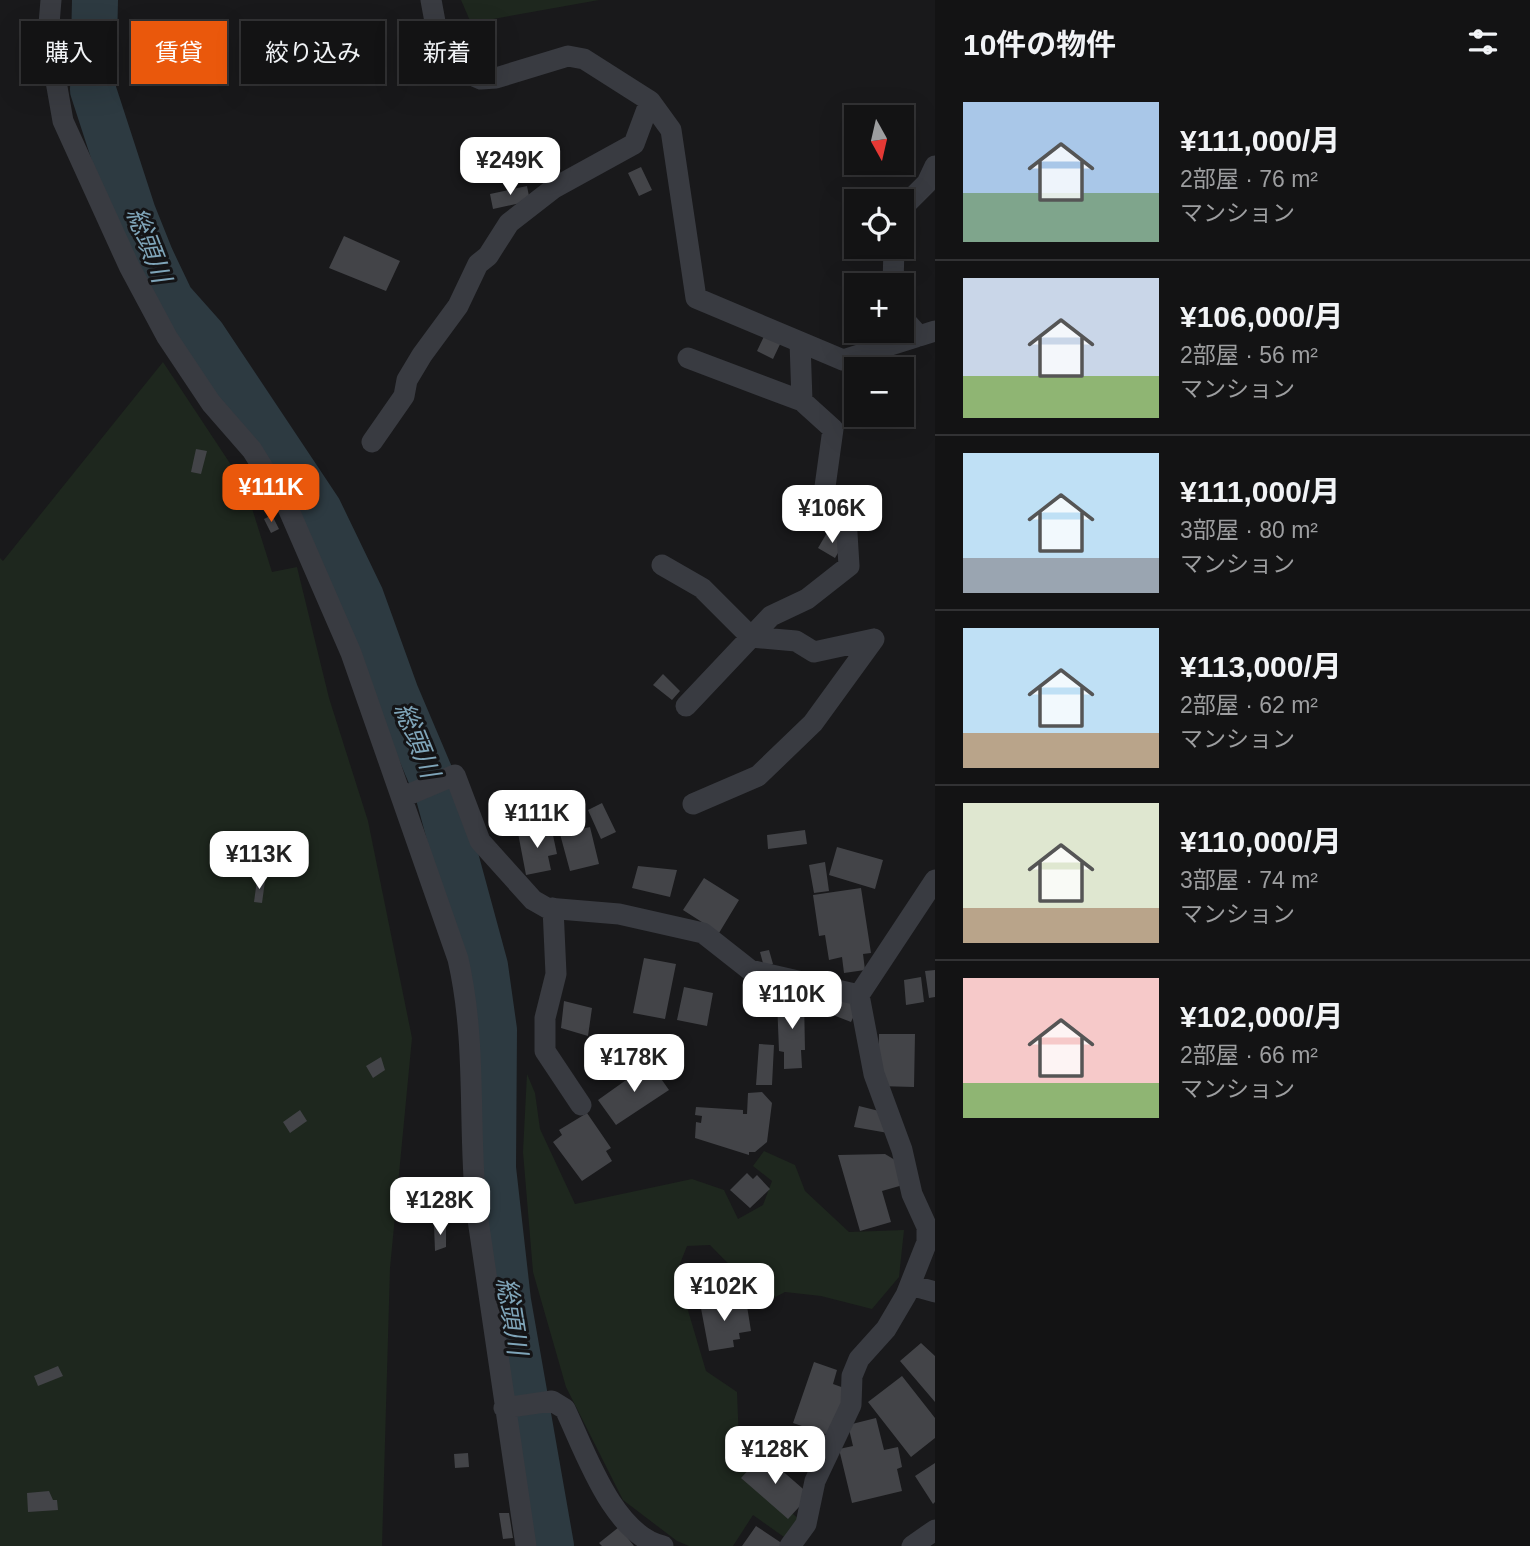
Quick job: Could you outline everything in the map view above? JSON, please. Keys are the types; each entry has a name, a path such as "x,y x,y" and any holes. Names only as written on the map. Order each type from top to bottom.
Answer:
{"street":[{"path":"51,0 48,36 63,121 129,266 167,337 211,403 252,450 288,508 351,653 458,959 468,1000 473,1068 472,1160 504,1408 526,1546"},
{"path":"431,0 438,38 458,69 481,79 568,56 584,59 650,101 671,131 696,298 843,360 927,333"},
{"path":"372,443 404,396 407,380 422,355 458,306 478,264 488,256 509,223 555,188 634,144 650,101"},
{"path":"914,196 927,183 935,166"},
{"path":"800,342 802,401"},
{"path":"686,706 771,616 807,600 849,566 846,517 824,494 833,429 802,401 688,358"},
{"path":"662,565 702,588 751,637 796,641 814,652 874,639 813,723 758,776 693,804"},
{"path":"403,797 455,775 480,841 533,900 554,908 619,914 702,933 750,970 859,995"},
{"path":"790,1546 806,1524 815,1481 851,1405 852,1376 859,1359 886,1329 910,1285 927,1242 927,1227 912,1194 902,1150 874,1074 859,995 935,880"},
{"path":"554,908 556,974 545,1018 545,1051 582,1105"},
{"path":"910,1285 935,1292"},
{"path":"504,1408 552,1401 565,1409 612,1506 628,1525 663,1546"},
{"path":"912,1546 935,1530"}],"shaded area":[{"path":"461,0 599,0 482,21 470,21"},
{"path":"163,362 245,486 272,572 297,567 329,698 368,821 412,1038 390,1268 382,1546 0,1546 0,558 3,561"},
{"path":"527,1074 535,1093 540,1129 575,1204 692,1179 724,1190 738,1219 763,1205 772,1181 753,1166 764,1151 795,1165 805,1191 849,1232 904,1230 899,1277 872,1309 821,1296 785,1292 766,1302 710,1245 687,1246 679,1266 684,1297 706,1371 737,1392 740,1467 801,1521 791,1542 753,1515 733,1546 689,1546 677,1541 623,1500 566,1387 533,1272 523,1152"}],"building":[{"path":"641,167 652,190 639,196 628,173"},
{"path":"527,186 530,201 493,209 490,194"},
{"path":"344,236 400,261 386,291 329,268"},
{"path":"766,332 782,340 773,359 757,351"},
{"path":"196,449 207,451 201,474 191,472"},
{"path":"272,515 279,529 271,533 264,519"},
{"path":"828,531 845,541 835,558 818,548"},
{"path":"663,674 680,691 672,700 653,685"},
{"path":"602,803 616,832 601,839 588,810"},
{"path":"551,826 557,854 548,856 551,870 526,875 518,833"},
{"path":"590,827 599,864 570,871 560,834"},
{"path":"805,830 807,844 768,849 767,835"},
{"path":"837,847 883,860 875,889 829,875"},
{"path":"825,862 829,891 814,893 809,865"},
{"path":"638,866 677,870 670,897 632,888"},
{"path":"704,878 739,900 719,933 683,910"},
{"path":"257,880 265,881 262,903 254,902"},
{"path":"861,888 871,953 863,954 865,970 844,973 842,957 829,960 825,935 819,936 813,895"},
{"path":"769,950 773,964 764,967 760,952"},
{"path":"644,958 676,964 665,1019 633,1013"},
{"path":"935,970 935,997 929,998 925,971"},
{"path":"921,977 924,1002 906,1005 904,980"},
{"path":"684,987 713,993 707,1026 677,1020"},
{"path":"841,997 859,1005 851,1022 833,1015"},
{"path":"804,999 805,1050 801,1050 802,1068 784,1069 784,1052 779,1051 777,1000"},
{"path":"564,1001 592,1008 588,1036 561,1028"},
{"path":"879,1034 915,1034 914,1087 878,1086"},
{"path":"759,1044 774,1045 772,1085 756,1085"},
{"path":"381,1057 385,1070 373,1078 366,1066"},
{"path":"650,1063 669,1090 616,1125 598,1100"},
{"path":"762,1092 772,1103 767,1142 755,1152 749,1152 749,1155 695,1138 696,1122 701,1123 702,1116 695,1115 696,1107 743,1110 743,1114 747,1114 748,1093"},
{"path":"859,1106 887,1113 888,1133 854,1127"},
{"path":"300,1110 307,1121 290,1133 283,1122"},
{"path":"587,1113 611,1148 606,1151 612,1161 582,1181 553,1142 562,1135 559,1130"},
{"path":"885,1154 895,1160 903,1185 882,1191 891,1222 860,1231 838,1155"},
{"path":"747,1173 753,1179 757,1175 770,1189 750,1208 730,1190"},
{"path":"434,1225 446,1225 446,1247 435,1251"},
{"path":"730,1299 735,1307 747,1306 751,1331 739,1333 740,1339 733,1340 734,1347 709,1351 700,1303"},
{"path":"921,1343 935,1356 935,1402 900,1361"},
{"path":"814,1362 837,1370 833,1384 847,1389 831,1436 793,1423"},
{"path":"58,1366 63,1376 38,1386 34,1376"},
{"path":"902,1376 935,1418 935,1438 911,1457 868,1402"},
{"path":"876,1418 884,1450 898,1447 902,1467 897,1469 902,1491 852,1503 839,1449 853,1446 848,1425"},
{"path":"468,1453 469,1467 455,1468 454,1454"},
{"path":"763,1454 810,1495 788,1519 741,1478"},
{"path":"935,1463 935,1502 933,1504 915,1476"},
{"path":"49,1491 53,1500 57,1500 58,1510 28,1512 27,1493"},
{"path":"499,1513 509,1513 513,1538 503,1539"},
{"path":"756,1526 786,1546 742,1546"},
{"path":"619,1527 634,1546 602,1546 599,1543"}],"waterway":[{"name":"総頭川","path":"95,0 93,90 133,213 151,258 171,300 203,336 319,510 361,597 396,694 438,793 485,966 494,1030 493,1168 508,1301 551,1546"}]}
